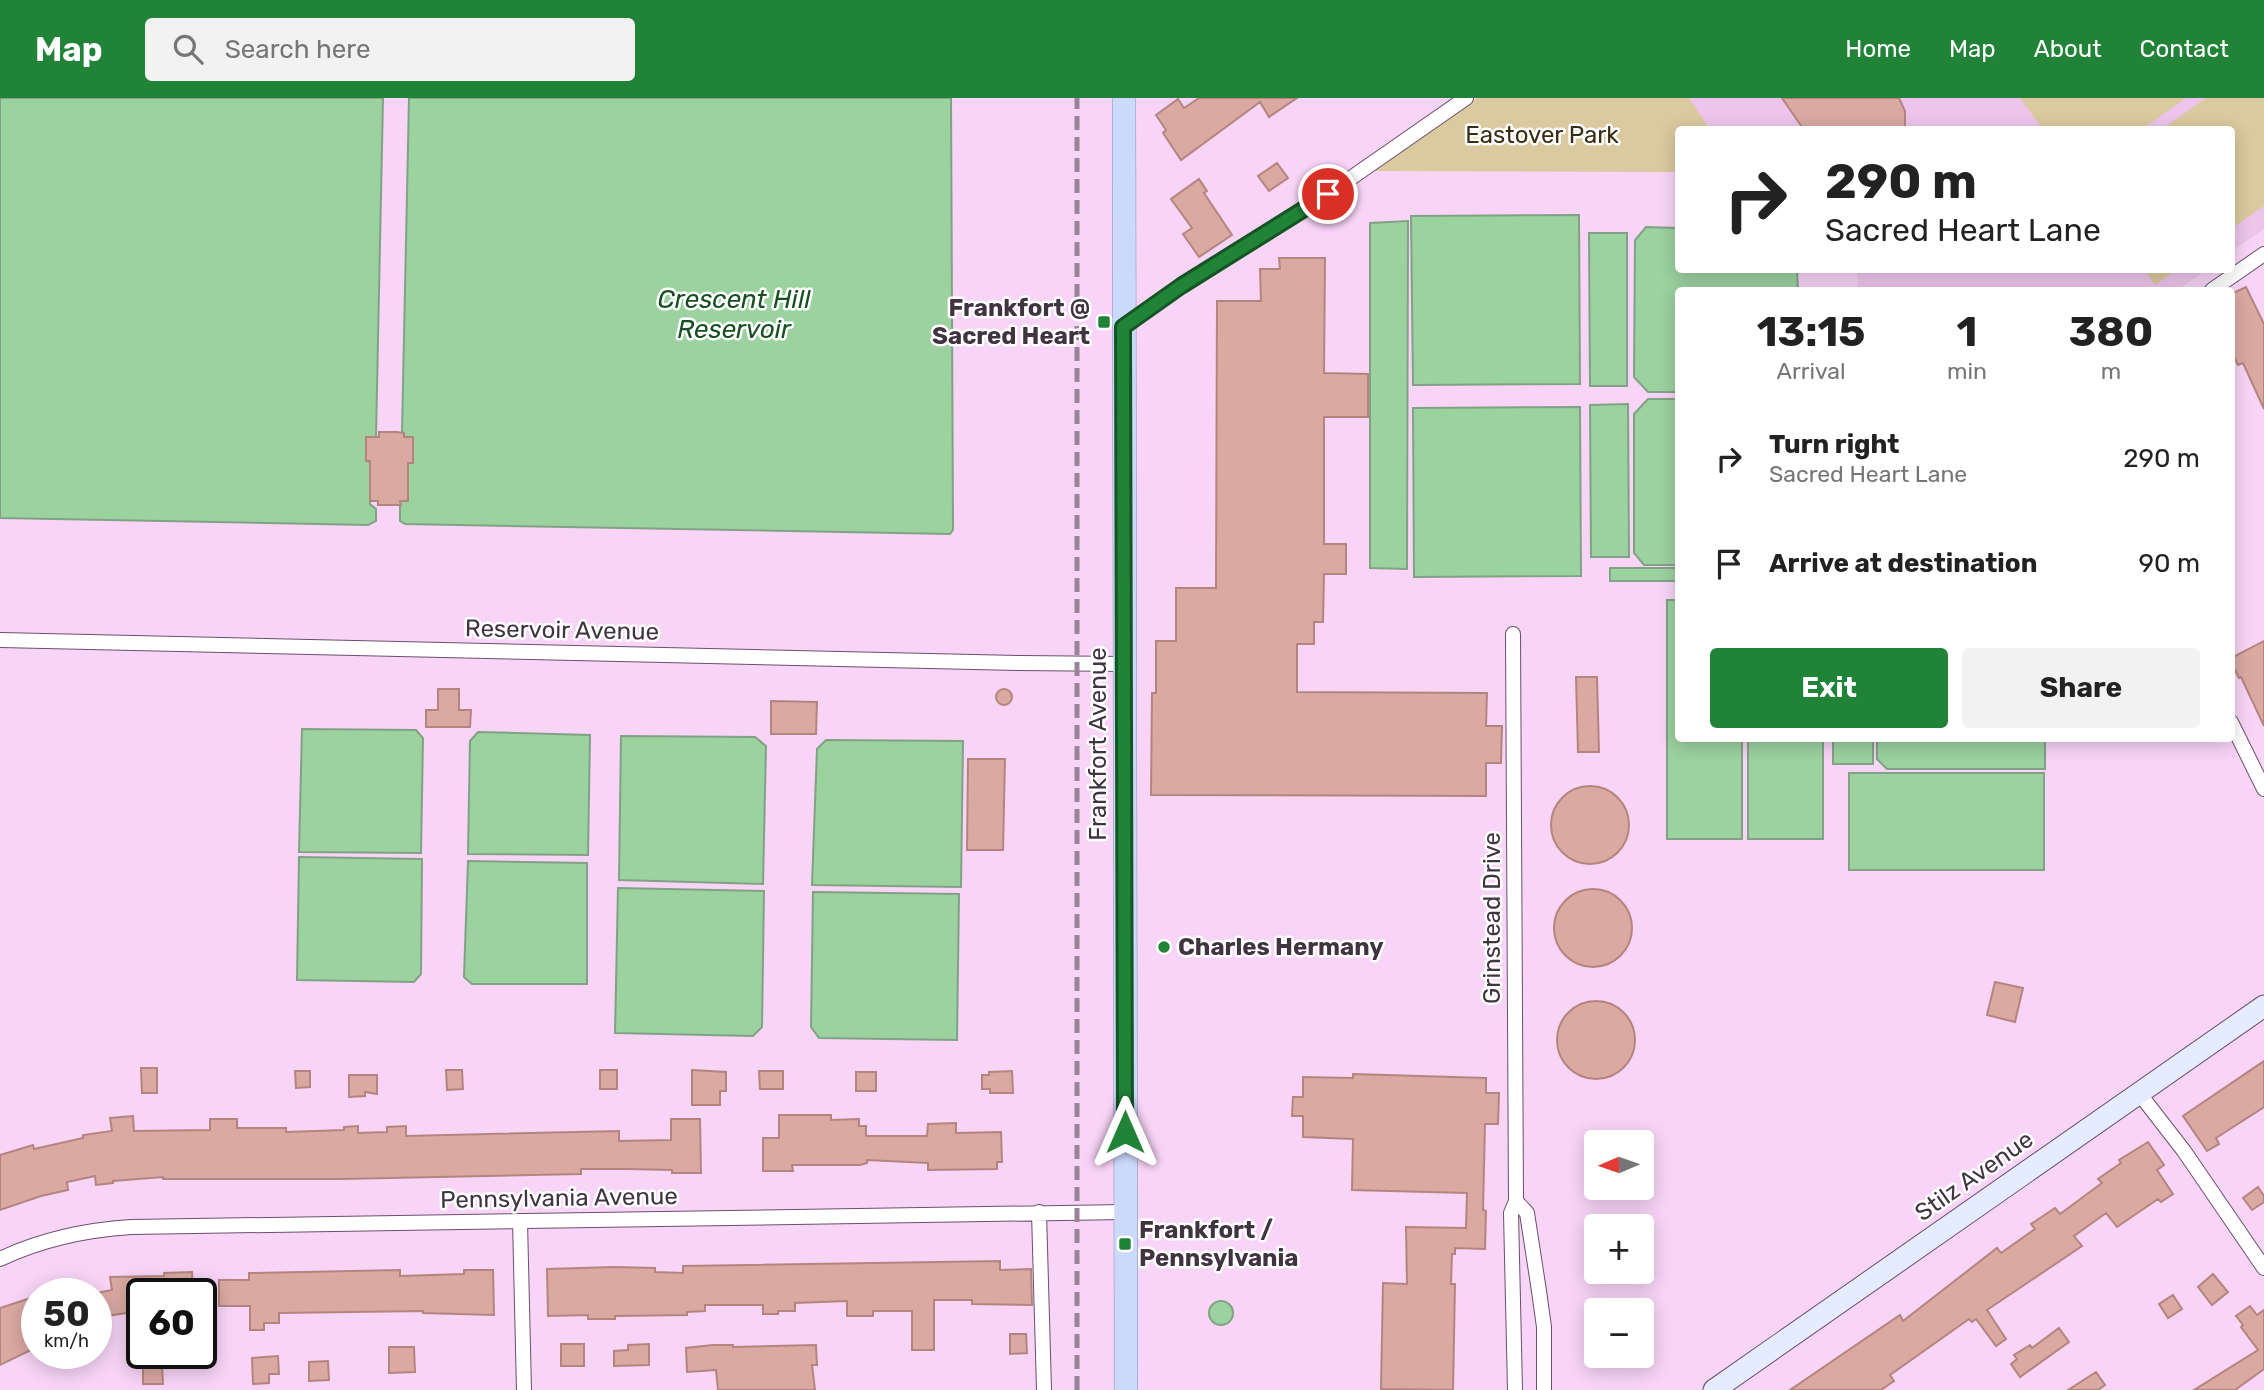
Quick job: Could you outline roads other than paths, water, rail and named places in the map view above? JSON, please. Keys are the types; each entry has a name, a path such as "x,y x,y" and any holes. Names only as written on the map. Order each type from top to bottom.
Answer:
{"main road":[{"name":"Frankfort Avenue","path":"1124,98 1126,1390"}],"street":[{"path":"1123,327 1181,286 1328,194 1466,98"},
{"path":"2216,287 2264,254"},
{"name":"Grinstead Drive","path":"1513,634 1516,1201 1511,1213 1515,1390"},
{"name":"Reservoir Avenue","path":"0,640 1124,664"},
{"path":"2235,730 2264,789"},
{"name":"Stilz Avenue","path":"1714,1390 2264,1006"},
{"path":"2139,1093 2184,1150 2264,1268"},
{"name":"Grinstead Drive","path":"1516,1201 1527,1213 1539,1291 1544,1327 1544,1390"},
{"path":"1039,1212 1044,1390"},
{"name":"Pennsylvania Avenue","path":"0,1259 61,1236 101,1229 1125,1212"},
{"path":"520,1221 524,1390"}],"water":[{"path":"0,98 383,98 376,437 366,437 366,461 374,462 370,478 370,504 376,509 376,521 368,525 0,518"},
{"name":"Crescent Hill Reservoir","path":"409,98 951,98 953,530 950,534 405,524 400,521 400,501 408,501 405,463 413,462 413,437 404,437 402,432"},
{"path":"1579,215 1580,384 1413,385 1411,216"},
{"path":"1408,221 1407,569 1370,568 1370,223"},
{"path":"1646,227 1675,228 1675,273 1797,273 1798,287 1675,287 1675,392 1648,392 1634,377 1635,240"},
{"path":"1589,233 1627,233 1627,386 1590,386"},
{"path":"1648,399 1675,399 1675,565 1644,565 1634,553 1634,414"},
{"path":"1628,404 1629,557 1591,557 1590,405"},
{"path":"1580,407 1581,576 1414,577 1413,408"},
{"path":"1610,568 1675,568 1675,581 1610,581"},
{"path":"1667,600 1675,600 1675,742 1742,742 1742,839 1667,839"},
{"path":"302,729 416,730 423,738 421,853 299,852"},
{"path":"478,732 590,735 588,855 468,854 470,741"},
{"path":"621,736 755,737 766,746 763,884 619,880"},
{"path":"826,740 963,741 961,887 812,885 817,749"},
{"path":"1748,742 1823,742 1823,839 1748,839"},
{"path":"1833,742 1873,742 1873,764 1833,764"},
{"path":"1877,742 2045,742 2045,769 1887,769 1877,759"},
{"path":"1849,773 2044,773 2044,870 1849,870"},
{"path":"299,857 422,859 421,974 414,982 297,980"},
{"path":"468,861 587,863 587,984 472,984 464,977"},
{"path":"618,888 764,891 762,1027 753,1036 615,1033"},
{"path":"813,892 959,894 957,1040 819,1038 811,1027"},
{"path":"1221,1301 1232,1308 1233,1313 1226,1324 1221,1325 1210,1318 1209,1313 1216,1302"}],"railway":[{"path":"1077,98 1077,1390"}],"place":[{"name":"Frankfort @ Sacred Heart","path":"1104,322"},
{"name":"Charles Hermany","path":"1164,947"},
{"name":"Frankfort / Pennsylvania","path":"1125,1244"}],"park label":[{"name":"Eastover Park","path":"1542,135"}]}
